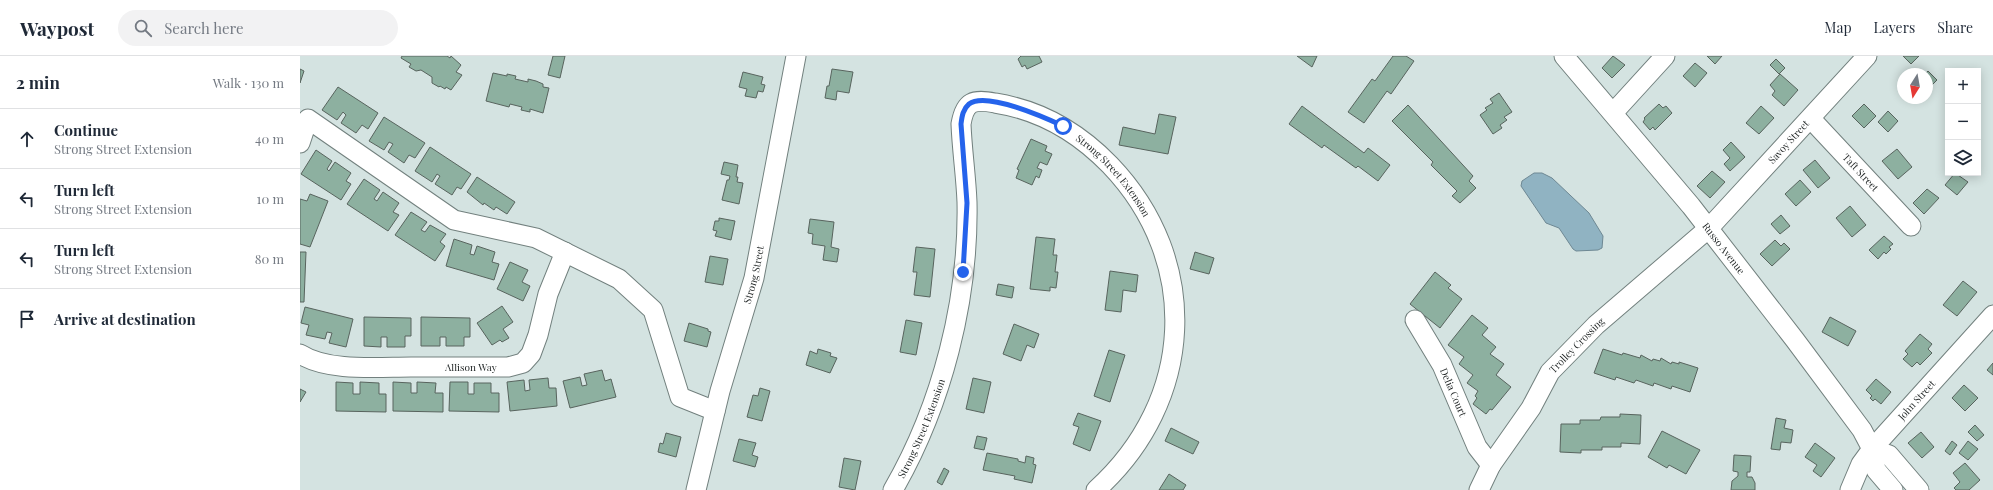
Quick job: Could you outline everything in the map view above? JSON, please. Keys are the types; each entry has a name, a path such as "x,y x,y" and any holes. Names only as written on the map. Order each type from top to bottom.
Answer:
{"street":[{"name":"Strong Street","path":"696,490 715,411 754,278 796,56"},
{"name":"Russo Avenue","path":"1564,56 1709,228 1854,418 1872,449 1876,470 1893,490"},
{"path":"1613,113 1665,56"},
{"name":"Savoy Street","path":"1709,228 1811,119 1867,56"},
{"name":"Strong Street Extension","path":"893,490 909,459 928,414 949,349 963,272 966,236 967,203 961,124 963,111 970,104 981,101 1019,108 1042,116 1063,126 1084,140 1117,172 1132,191 1158,235 1166,259 1172,287 1175,324 1172,354 1167,380 1158,405 1140,439 1112,476 1096,490"},
{"path":"300,143 308,119 454,220 536,238 619,278 653,310 680,397 715,411"},
{"name":"Taft Street","path":"1811,119 1911,226"},
{"name":"Trolley Crossing","path":"1479,490 1491,465 1531,408 1550,372 1596,325 1709,228"},
{"name":"Allison Way","path":"300,354 307,359 330,365 362,367 508,367 523,363 531,354 538,335 548,294 565,252"},
{"name":"John Street","path":"1850,490 1858,470 1872,449 1993,315"},
{"name":"Delia Court","path":"1415,320 1442,365 1477,447 1491,465"},
{"path":"1872,449 1889,455 1919,490"}],"water":[{"path":"1534,173 1542,173 1552,178 1589,213 1603,236 1602,248 1598,250 1576,251 1573,249 1559,228 1546,223 1521,186 1522,181"}],"building":[{"path":"402,56 447,56 450,58 451,56 461,65 456,72 462,75 451,90 446,87 445,89 432,83 432,77 421,70 416,71 409,67 411,64 401,58"},
{"path":"553,56 565,56 560,78 548,75"},
{"path":"1021,56 1039,56 1042,62 1027,69 1025,65 1022,67 1018,59"},
{"path":"1297,56 1317,56 1312,67"},
{"path":"1393,56 1406,56 1414,61 1391,94 1387,91 1364,123 1348,112 1372,79 1375,81"},
{"path":"1613,56 1625,65 1612,78 1602,68"},
{"path":"1707,56 1722,56 1715,64"},
{"path":"1903,56 1919,56 1911,64"},
{"path":"1776,59 1785,68 1779,74 1770,65"},
{"path":"1695,63 1707,73 1695,87 1683,76"},
{"path":"300,69 304,71 300,83"},
{"path":"832,69 853,72 849,93 837,91 836,100 825,98"},
{"path":"743,72 763,77 761,84 765,85 763,92 758,91 756,98 745,96 747,89 739,87"},
{"path":"493,73 516,76 515,79 528,82 528,79 536,81 543,84 543,87 549,88 543,113 530,109 530,112 521,110 522,107 510,104 509,107 486,101"},
{"path":"1780,74 1798,90 1784,106 1772,95 1775,91 1770,85"},
{"path":"1933,76 1937,80 1933,84"},
{"path":"338,87 378,113 368,129 362,125 356,133 341,123 346,115 343,112 337,120 322,110"},
{"path":"1499,93 1512,112 1504,117 1507,120 1500,125 1502,128 1493,134 1480,115 1487,110 1485,108 1493,103 1490,99"},
{"path":"1659,104 1663,108 1666,106 1672,113 1655,130 1653,127 1650,130 1643,122 1645,119 1644,118"},
{"path":"1864,104 1876,116 1864,128 1852,116"},
{"path":"1408,105 1473,176 1469,181 1476,188 1460,203 1452,196 1457,191 1431,165 1433,162 1392,121"},
{"path":"1302,106 1364,153 1368,148 1390,165 1378,181 1358,166 1356,168 1324,145 1322,148 1289,124"},
{"path":"1761,106 1774,118 1759,134 1746,123"},
{"path":"1888,111 1898,121 1888,132 1878,122"},
{"path":"1159,114 1176,117 1168,154 1119,145 1123,127 1155,134"},
{"path":"384,117 425,143 415,158 409,155 404,163 388,152 393,144 389,142 384,150 369,141"},
{"path":"1031,139 1047,146 1045,151 1052,154 1047,165 1040,162 1037,168 1042,170 1039,178 1036,176 1032,185 1016,178 1019,170 1017,169"},
{"path":"1731,142 1745,157 1730,171 1724,164 1730,158 1723,150"},
{"path":"430,147 471,174 461,189 457,187 452,195 435,184 440,176 437,174 432,182 415,171"},
{"path":"1897,149 1912,167 1898,179 1882,161"},
{"path":"316,150 332,161 327,169 329,171 335,162 351,173 346,181 351,184 341,200 301,174"},
{"path":"1815,160 1830,178 1818,188 1803,170"},
{"path":"724,162 738,165 736,177 738,177 737,182 743,183 739,204 722,200 727,180 729,180 730,176 721,174"},
{"path":"1712,171 1725,182 1710,198 1697,186"},
{"path":"1952,176 1959,176 1968,182 1957,195 1945,185"},
{"path":"477,177 515,202 507,214 496,207 494,210 484,203 483,205 467,192"},
{"path":"364,179 380,190 374,199 377,201 383,192 399,203 393,212 399,215 388,231 347,204"},
{"path":"1800,180 1811,192 1796,206 1785,194"},
{"path":"1927,189 1939,198 1924,214 1913,203"},
{"path":"310,194 328,201 310,247 300,244 300,199 307,201"},
{"path":"1850,206 1866,225 1852,237 1836,218"},
{"path":"411,212 427,222 421,230 425,232 430,225 446,234 440,242 445,246 435,261 395,235"},
{"path":"1781,215 1790,226 1780,234 1771,224"},
{"path":"719,218 735,221 731,240 715,236 717,231 713,230 715,221 719,221"},
{"path":"810,219 834,222 831,247 839,249 837,262 823,260 825,246 812,244 813,234 808,233"},
{"path":"1884,236 1893,244 1889,247 1891,249 1886,254 1884,252 1878,259 1869,250"},
{"path":"1036,237 1055,239 1053,255 1057,255 1055,272 1058,272 1056,288 1050,287 1050,291 1030,289"},
{"path":"454,239 472,245 470,254 474,255 477,246 495,252 492,262 499,264 494,280 446,266"},
{"path":"1775,240 1781,246 1784,243 1790,249 1772,266 1760,254"},
{"path":"916,247 935,249 930,297 914,295 917,272 913,272"},
{"path":"300,252 306,252 304,302 300,302"},
{"path":"1195,252 1214,258 1209,274 1190,269"},
{"path":"710,256 728,259 723,285 705,282"},
{"path":"510,262 528,270 522,282 530,286 523,301 497,289"},
{"path":"1110,271 1138,275 1136,292 1123,290 1121,312 1105,310"},
{"path":"1435,272 1451,285 1448,288 1462,299 1440,328 1410,304"},
{"path":"1963,281 1977,292 1957,316 1943,305"},
{"path":"998,284 1014,287 1012,298 996,295"},
{"path":"502,306 513,322 503,329 509,338 502,342 500,340 492,345 477,323"},
{"path":"305,307 353,319 346,347 329,343 332,333 327,332 325,339 306,335 309,325 301,323"},
{"path":"1472,315 1488,328 1482,335 1496,347 1490,354 1504,364 1496,375 1511,387 1492,410 1490,409 1486,414 1473,404 1477,398 1475,396 1478,391 1467,383 1473,375 1459,364 1464,357 1448,345"},
{"path":"364,317 411,318 411,336 405,336 405,347 387,347 387,337 381,337 381,347 364,346"},
{"path":"421,317 470,318 470,337 464,337 464,346 446,346 446,337 440,337 440,346 421,346"},
{"path":"1830,317 1856,331 1848,346 1822,332"},
{"path":"906,320 922,323 916,355 900,352"},
{"path":"689,323 708,329 708,331 711,332 707,347 684,341"},
{"path":"1014,324 1039,334 1034,348 1027,345 1021,361 1003,354"},
{"path":"1920,334 1932,344 1928,349 1932,353 1920,365 1917,362 1912,367 1903,359 1908,354 1905,351"},
{"path":"818,349 831,353 830,356 837,358 830,373 806,365 810,351 817,354"},
{"path":"1603,349 1622,355 1623,353 1640,358 1641,355 1652,361 1653,359 1660,361 1661,358 1671,364 1672,362 1679,364 1679,362 1698,368 1690,392 1672,386 1671,389 1654,383 1653,386 1636,380 1634,383 1616,377 1615,380 1594,373"},
{"path":"1109,350 1125,355 1110,402 1094,396"},
{"path":"1993,363 1993,375 1987,370"},
{"path":"602,370 605,381 611,379 616,397 570,408 563,381 580,377 582,386 587,385 584,374"},
{"path":"548,378 549,388 556,388 557,406 510,411 507,382 524,380 525,391 530,390 529,380"},
{"path":"973,378 991,382 984,413 966,409"},
{"path":"1876,379 1891,392 1881,404 1875,399 1873,401 1870,398 1872,396 1866,390"},
{"path":"336,382 353,383 353,394 360,394 360,382 379,383 379,394 386,394 386,412 336,411"},
{"path":"393,382 411,383 411,393 417,393 417,382 436,383 435,393 443,393 443,412 393,411"},
{"path":"450,382 468,382 468,394 474,394 474,383 491,383 491,393 499,393 499,412 449,411"},
{"path":"1964,385 1978,398 1965,411 1952,398"},
{"path":"760,388 770,391 762,421 747,417 753,395 758,396"},
{"path":"300,389 306,392 300,402"},
{"path":"1078,413 1101,421 1090,451 1073,444 1079,427 1073,425"},
{"path":"1620,414 1641,415 1640,444 1621,443 1621,447 1602,447 1602,450 1581,450 1581,453 1560,452 1561,424 1580,424 1580,420 1600,420 1601,417 1620,417"},
{"path":"1776,418 1786,420 1784,428 1793,430 1791,443 1781,442 1780,450 1771,449"},
{"path":"1975,425 1984,435 1977,441 1968,432"},
{"path":"1171,428 1199,442 1193,454 1165,441"},
{"path":"1662,431 1700,450 1686,474 1669,465 1667,468 1648,457"},
{"path":"1921,432 1934,447 1922,458 1908,443"},
{"path":"666,433 681,437 676,457 658,452 660,443 663,444"},
{"path":"977,436 987,438 984,450 974,448"},
{"path":"739,439 756,443 752,455 758,457 755,467 733,461"},
{"path":"1952,441 1957,445 1950,455 1945,451"},
{"path":"1968,441 1978,449 1968,460 1959,453"},
{"path":"1815,443 1835,458 1821,477 1813,471 1817,465 1805,457"},
{"path":"987,453 1018,459 1018,461 1025,463 1026,456 1034,458 1033,464 1036,465 1032,483 1014,479 1015,476 983,470"},
{"path":"1734,455 1751,456 1750,472 1747,472 1747,477 1752,477 1755,483 1755,490 1731,490 1732,481 1738,476 1738,472 1733,471"},
{"path":"844,458 861,461 855,490 839,487"},
{"path":"1965,463 1980,480 1969,490 1956,490 1954,488 1960,482 1953,473"},
{"path":"944,468 949,471 942,485 937,482"},
{"path":"1169,474 1186,485 1183,490 1159,490"}],"route":[{"path":"963,272 967,203 961,124 963,111 970,104 976,102 981,101 998,103 1042,116 1063,126"}]}
